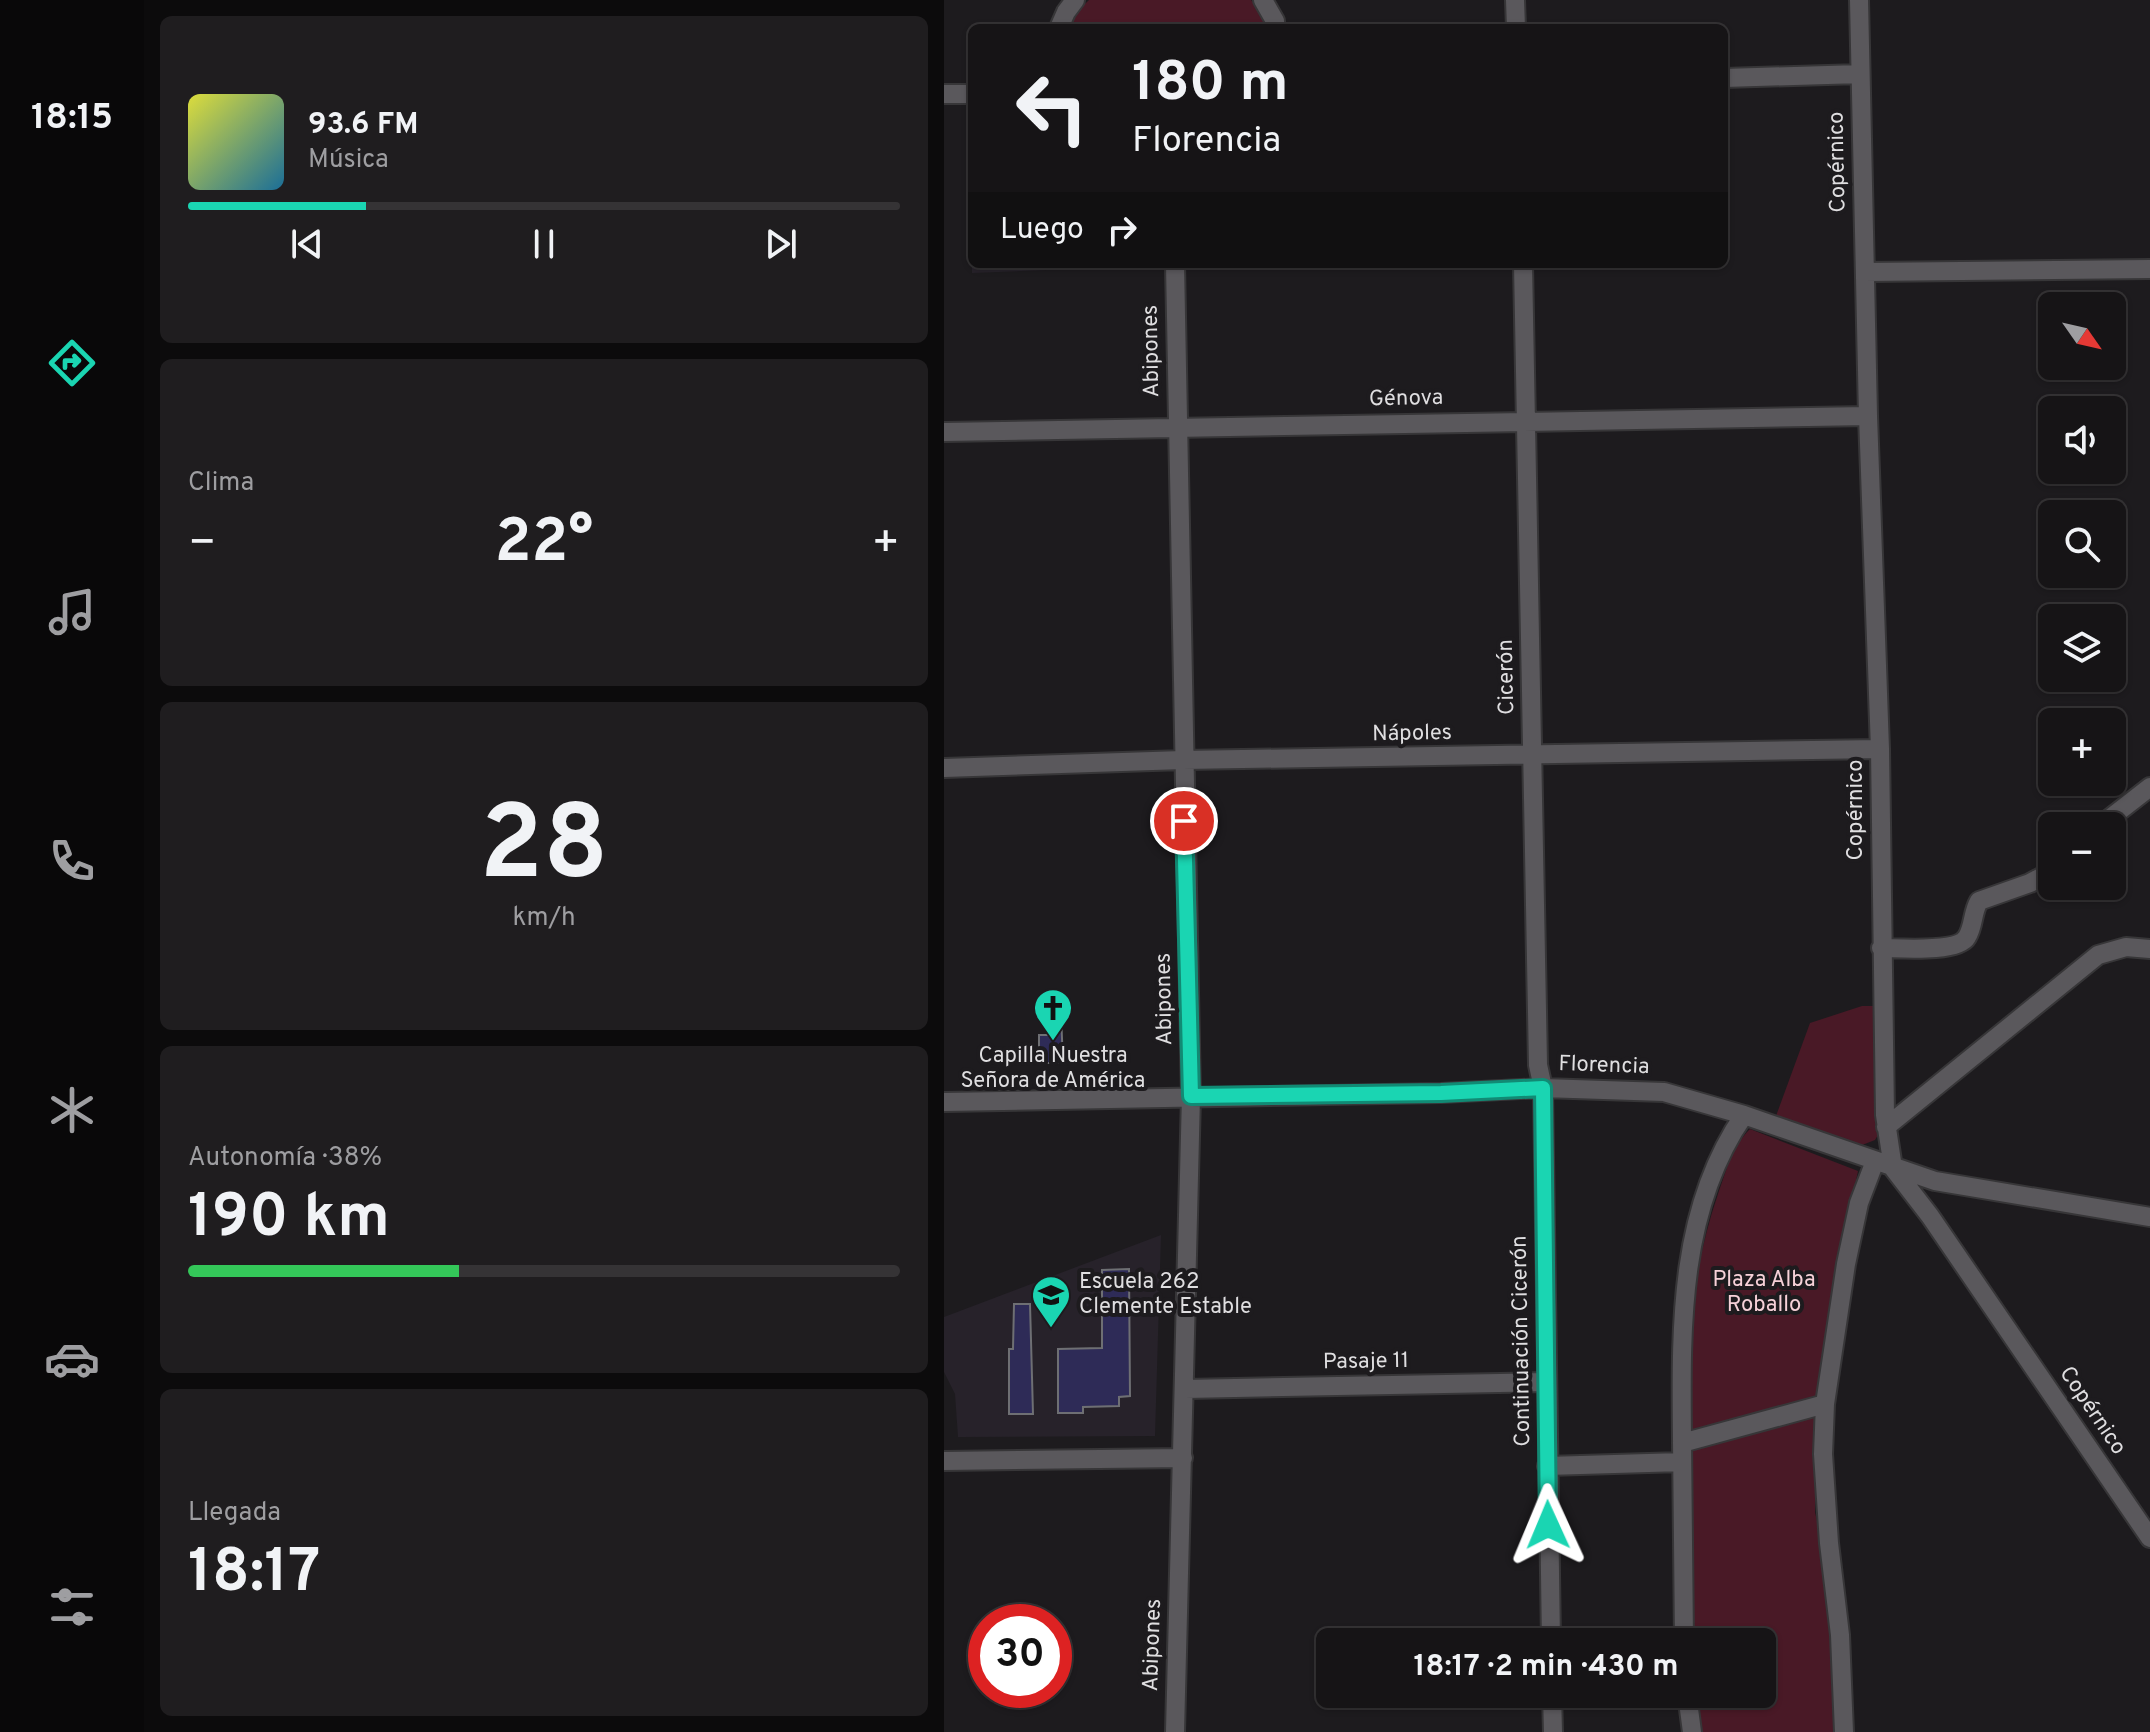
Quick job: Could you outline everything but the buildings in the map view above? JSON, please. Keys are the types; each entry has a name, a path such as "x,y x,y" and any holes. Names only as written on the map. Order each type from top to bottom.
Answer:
{"street":[{"path":"1263,0 1275,24"},
{"path":"1515,0 1516,24"},
{"name":"Copérnico","path":"1859,0 1868,416 1880,749 1886,1127 1893,1168 1930,1216 2150,1538"},
{"path":"1061,24 1075,1"},
{"path":"1728,78 1860,74"},
{"path":"944,94 968,94"},
{"name":"Abipones","path":"1175,268 1191,1096 1175,1732"},
{"name":"Cicerón","path":"1523,268 1538,1065 1543,1088"},
{"path":"1865,272 2150,269"},
{"name":"Génova","path":"944,432 1868,416"},
{"name":"Nápoles","path":"944,768 1183,760 1532,757 1880,749"},
{"path":"2118,812 2150,787"},
{"path":"1881,948 1940,948 1962,943 1967,938 1979,901 2038,879"},
{"path":"1886,1127 2098,955 2126,947 2150,949"},
{"name":"Florencia","path":"944,1102 1441,1093 1543,1088 1664,1092 1744,1115 1935,1181 2150,1217"},
{"name":"Continuación Cicerón","path":"1543,1088 1551,1628"},
{"path":"1684,1628 1682,1321 1697,1223 1715,1165 1744,1115"},
{"path":"1844,1732 1840,1635 1823,1454 1825,1404 1846,1264 1859,1203 1875,1161"},
{"name":"Pasaje 11","path":"1185,1389 1547,1382"},
{"path":"1682,1443 1825,1404"},
{"path":"944,1461 1183,1458"},
{"path":"1547,1466 1682,1462"},
{"path":"1552,1708 1553,1732"},
{"path":"1689,1708 1692,1732"}],"shaded area":[{"path":"972,268 1046,268 1046,270 972,273"},
{"name":"Escuela 262 Clemente Estable","path":"1161,1235 1155,1436 958,1437 955,1394 944,1372 944,1317"}],"green space":[{"path":"1089,0 1251,0 1260,10 1265,24 1071,24"},
{"path":"1862,1006 1874,1006 1882,1128 1875,1140 1857,1147 1776,1116 1810,1023"},
{"name":"Plaza Alba Roballo","path":"1750,1129 1858,1171 1843,1243 1817,1431 1815,1512 1824,1554 1836,1732 1701,1732 1698,1708 1776,1708 1776,1628 1693,1628 1686,1472 1687,1359 1703,1248 1718,1194 1738,1144"}],"place":[{"name":"Capilla Nuestra Señora de América","path":"1053,1042"},
{"name":"Escuela 262 Clemente Estable","path":"1051,1329"}],"route":[{"path":"1184,821 1191,1096 1441,1093 1543,1088 1548,1525"}]}
